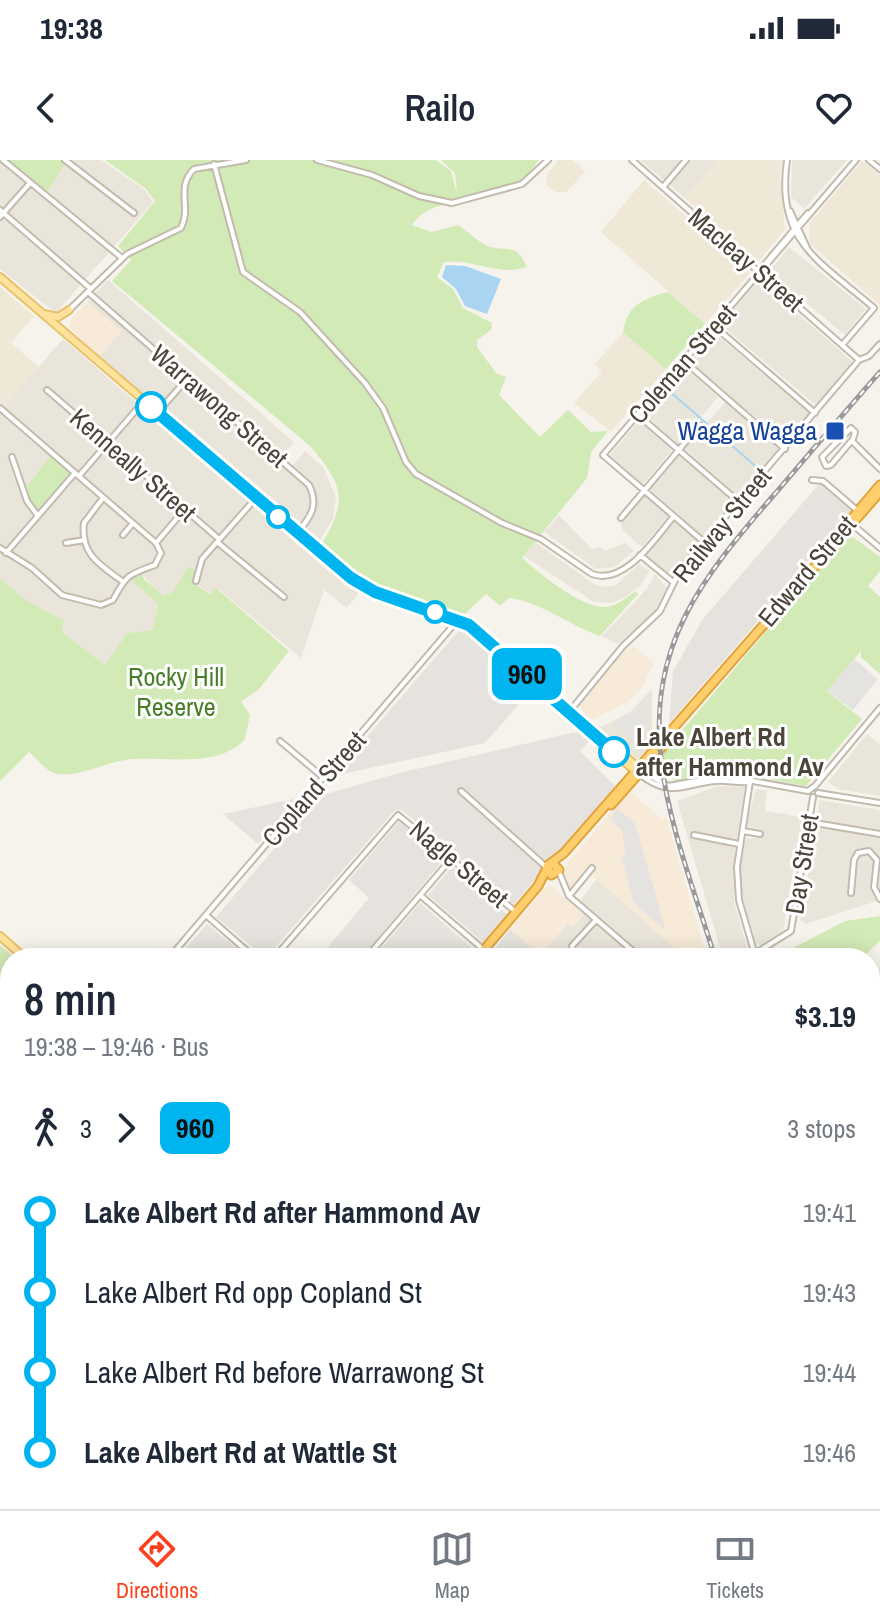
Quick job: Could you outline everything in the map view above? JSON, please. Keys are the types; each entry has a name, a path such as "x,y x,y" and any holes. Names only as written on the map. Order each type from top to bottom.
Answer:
{"highway":[{"name":"Edward Street","path":"851,523 880,485"},
{"name":"Edward Street","path":"486,948 880,492"}],"main road":[{"path":"0,277 297,533 367,588 457,620 478,632 638,771"},
{"path":"41,313 58,317 69,310"},
{"path":"67,335 64,323 69,310"}],"street":[{"path":"3,160 122,258"},
{"path":"65,160 134,213"},
{"path":"55,324 122,258 137,247 178,231 185,219 182,192 186,179 194,169 246,160"},
{"path":"317,160 372,175 411,193 452,203 522,184 548,160"},
{"name":"Macleay Street","path":"632,160 859,360"},
{"path":"663,187 686,160"},
{"path":"787,160 784,183 790,211 808,250 874,308 843,344"},
{"name":"Coleman Street","path":"644,490 603,455 856,160"},
{"path":"869,160 880,169"},
{"path":"214,164 243,272 300,312 365,383 388,417 412,470 502,523 544,541 587,571 602,577 617,573 640,555 674,516"},
{"path":"1,213 30,183"},
{"name":"Warrawong Street","path":"1,213 309,485 314,500 313,511 297,533"},
{"path":"714,326 815,413"},
{"name":"Railway Street","path":"570,711 623,646 660,611 673,582 704,542 859,360 869,356 880,344"},
{"path":"683,361 785,449"},
{"path":"157,413 187,379"},
{"name":"Kenneally Street","path":"47,390 284,597"},
{"path":"6,553 144,401"},
{"path":"0,408 156,543 161,553 158,561 122,581 107,605 70,598 0,548"},
{"path":"637,415 739,502"},
{"path":"621,518 700,425"},
{"path":"848,428 855,432 846,447 830,465 822,462 822,456 848,428"},
{"path":"852,441 880,469"},
{"path":"846,447 860,452"},
{"path":"12,457 27,501 38,516"},
{"path":"812,480 823,481 858,511"},
{"path":"644,490 704,542"},
{"path":"103,498 84,523 85,540 89,556 122,581"},
{"path":"196,581 201,561 256,498"},
{"path":"872,502 880,508"},
{"path":"156,543 185,509"},
{"path":"123,535 133,523"},
{"path":"851,523 880,548"},
{"path":"66,543 85,540"},
{"path":"640,555 673,582"},
{"name":"Copland Street","path":"178,948 457,620"},
{"path":"808,791 880,708"},
{"path":"280,741 324,778"},
{"path":"638,771 672,786 732,779 808,791 813,797 818,793 880,803"},
{"path":"750,781 740,844 738,896 753,948"},
{"path":"815,786 818,793"},
{"path":"461,791 552,869 569,896 629,948"},
{"name":"Day Street","path":"766,948 791,931 813,797"},
{"name":"Nagle Street","path":"283,948 398,815 516,912"},
{"path":"809,822 880,834"},
{"path":"742,831 760,834"},
{"path":"694,835 740,844"},
{"path":"851,893 854,860 858,853 869,851 877,860 874,887 880,899"},
{"path":"375,948 452,858"},
{"path":"569,896 592,868"},
{"path":"420,895 482,948"},
{"path":"206,915 240,948"},
{"path":"572,948 596,920"}],"shaded area":[{"path":"0,160 101,160 145,190 153,202 56,313 0,269"},
{"path":"558,160 572,160 585,171 567,192 556,192 546,185 547,175"},
{"path":"640,160 718,160 685,198"},
{"path":"718,160 782,160 780,177 785,229 758,262 685,198"},
{"path":"792,160 847,160 804,209 791,197"},
{"path":"862,161 880,174 880,305 810,244 809,224"},
{"path":"644,180 750,273 705,324 601,232"},
{"path":"789,247 866,309 845,335 769,272"},
{"path":"108,280 294,442 281,458 291,467 305,451 323,467 336,497 333,519 318,543 99,357 121,331 87,302"},
{"path":"759,280 853,362 816,405 721,325"},
{"path":"0,287 34,316 11,343 39,367 5,407 0,402"},
{"path":"87,302 122,331 99,357 69,327 71,319"},
{"path":"623,332 666,369 611,432 574,403 602,371 595,364"},
{"path":"714,333 809,413 786,443 689,363"},
{"path":"63,339 245,497 361,590 347,608 324,590 301,658 217,588 212,594 194,583 178,585 173,593 163,596 139,572 158,604 153,630 127,633 105,665 62,632 64,620 27,601 0,578 0,411"},
{"path":"685,368 718,397 678,444 645,415"},
{"path":"725,402 779,449 738,496 685,449"},
{"path":"639,421 672,450 643,484 610,455"},
{"path":"679,456 733,502 703,536 650,489"},
{"path":"820,483 853,512 770,602 771,606 669,723 673,671 703,619"},
{"path":"645,496 668,516 642,547 622,530 621,523"},
{"path":"559,515 592,549 600,547 605,551 625,543 634,551 614,567 596,569 544,532"},
{"path":"675,521 700,542 670,578 644,556"},
{"path":"535,542 594,584 604,587 616,585 639,564 650,571 640,586 625,597 612,603 594,602 524,556"},
{"path":"655,574 667,588 654,613 617,644 602,636 646,590"},
{"path":"461,628 532,689 485,743 333,776"},
{"path":"635,647 654,662 642,688 626,703 594,719 587,718 580,706 621,652"},
{"path":"854,659 878,679 853,710 827,691"},
{"path":"652,689 652,743 638,759 599,728 630,712"},
{"path":"646,701 650,705 649,720 635,742 613,723 631,715"},
{"path":"580,731 591,739 580,751 615,786 514,904 402,810 395,810 275,948 254,948 216,917 319,796 399,773"},
{"path":"867,734 880,745 880,796 838,789 828,782"},
{"path":"718,786 745,787 736,840 691,834 695,839 735,847 734,901 747,948 720,948 677,801"},
{"path":"756,789 767,790 765,811 802,817 783,933 761,946 756,943 742,897 740,863 746,838 762,838 761,829 749,827 747,823"},
{"path":"629,791 662,819 666,816 704,948 675,948 592,875 575,895 563,868"},
{"path":"298,798 258,844 223,814"},
{"path":"819,800 880,810 880,832 817,821"},
{"path":"617,808 635,823 666,931 634,903 621,856 626,853 622,831 611,819"},
{"path":"399,821 444,859 369,948 327,948 369,898 349,880"},
{"path":"817,823 880,835 880,900 806,924 800,920"},
{"path":"452,867 507,914 483,942 428,895"},
{"path":"597,879 675,948 546,948 568,923 584,915 581,899"},
{"path":"549,884 584,915 573,927 567,923 546,948 532,948 510,929"},
{"path":"420,903 472,948 382,948"},
{"path":"207,924 236,948 186,948"},
{"path":"510,929 532,948 496,948"}],"green space":[{"path":"8,160 60,160 65,164 46,193"},
{"path":"105,160 436,160 451,171 457,194 455,173 441,160 539,160 518,184 432,209 412,225 432,232 458,225 487,245 519,254 527,267 506,270 465,262 444,262 437,277 453,289 463,308 492,323 491,330 477,340 477,347 496,373 506,377 499,395 540,437 568,410 591,432 608,431 591,452 587,478 522,558 560,588 593,605 611,606 636,591 638,594 600,636 521,600 509,598 500,606 486,594 465,614 371,583 322,543 336,515 338,492 329,471 310,446 112,281 131,260 118,246 155,201 146,189"},
{"path":"668,292 705,324 666,369 623,332 628,315 638,304"},
{"path":"51,455 71,475 38,512 30,503 25,489"},
{"path":"849,534 880,557 880,571 868,586 880,597 880,674 861,657 861,651 827,691 862,719 806,786 726,771 676,781 666,774 662,754"},
{"name":"Rocky Hill Reserve","path":"189,566 197,572 194,584 211,594 216,588 289,651 259,689 241,702 250,715 245,739 234,749 205,758 125,760 67,774 50,771 29,752 0,781 0,578 27,601 64,620 62,632 105,665 127,633 153,630 158,604 129,578 141,572 144,579 164,596 173,592"},
{"path":"880,916 880,941 873,948 793,948 845,921"}],"water":[{"path":"446,265 465,266 501,279 487,314 465,306 456,289 442,277"}],"waterway":[{"path":"667,389 760,470"},
{"path":"0,941 8,948"}],"railway":[{"path":"712,948 676,834 661,759 659,718 663,681 672,647 703,584 724,555 880,372"}],"bus line":[{"name":"960","path":"151,407 351,578 375,592 469,625 601,737 614,752"}],"place":[{"name":"Wagga Wagga","path":"835,431"},
{"name":"Lake Albert Rd after Hammond Av","path":"614,752"}]}
